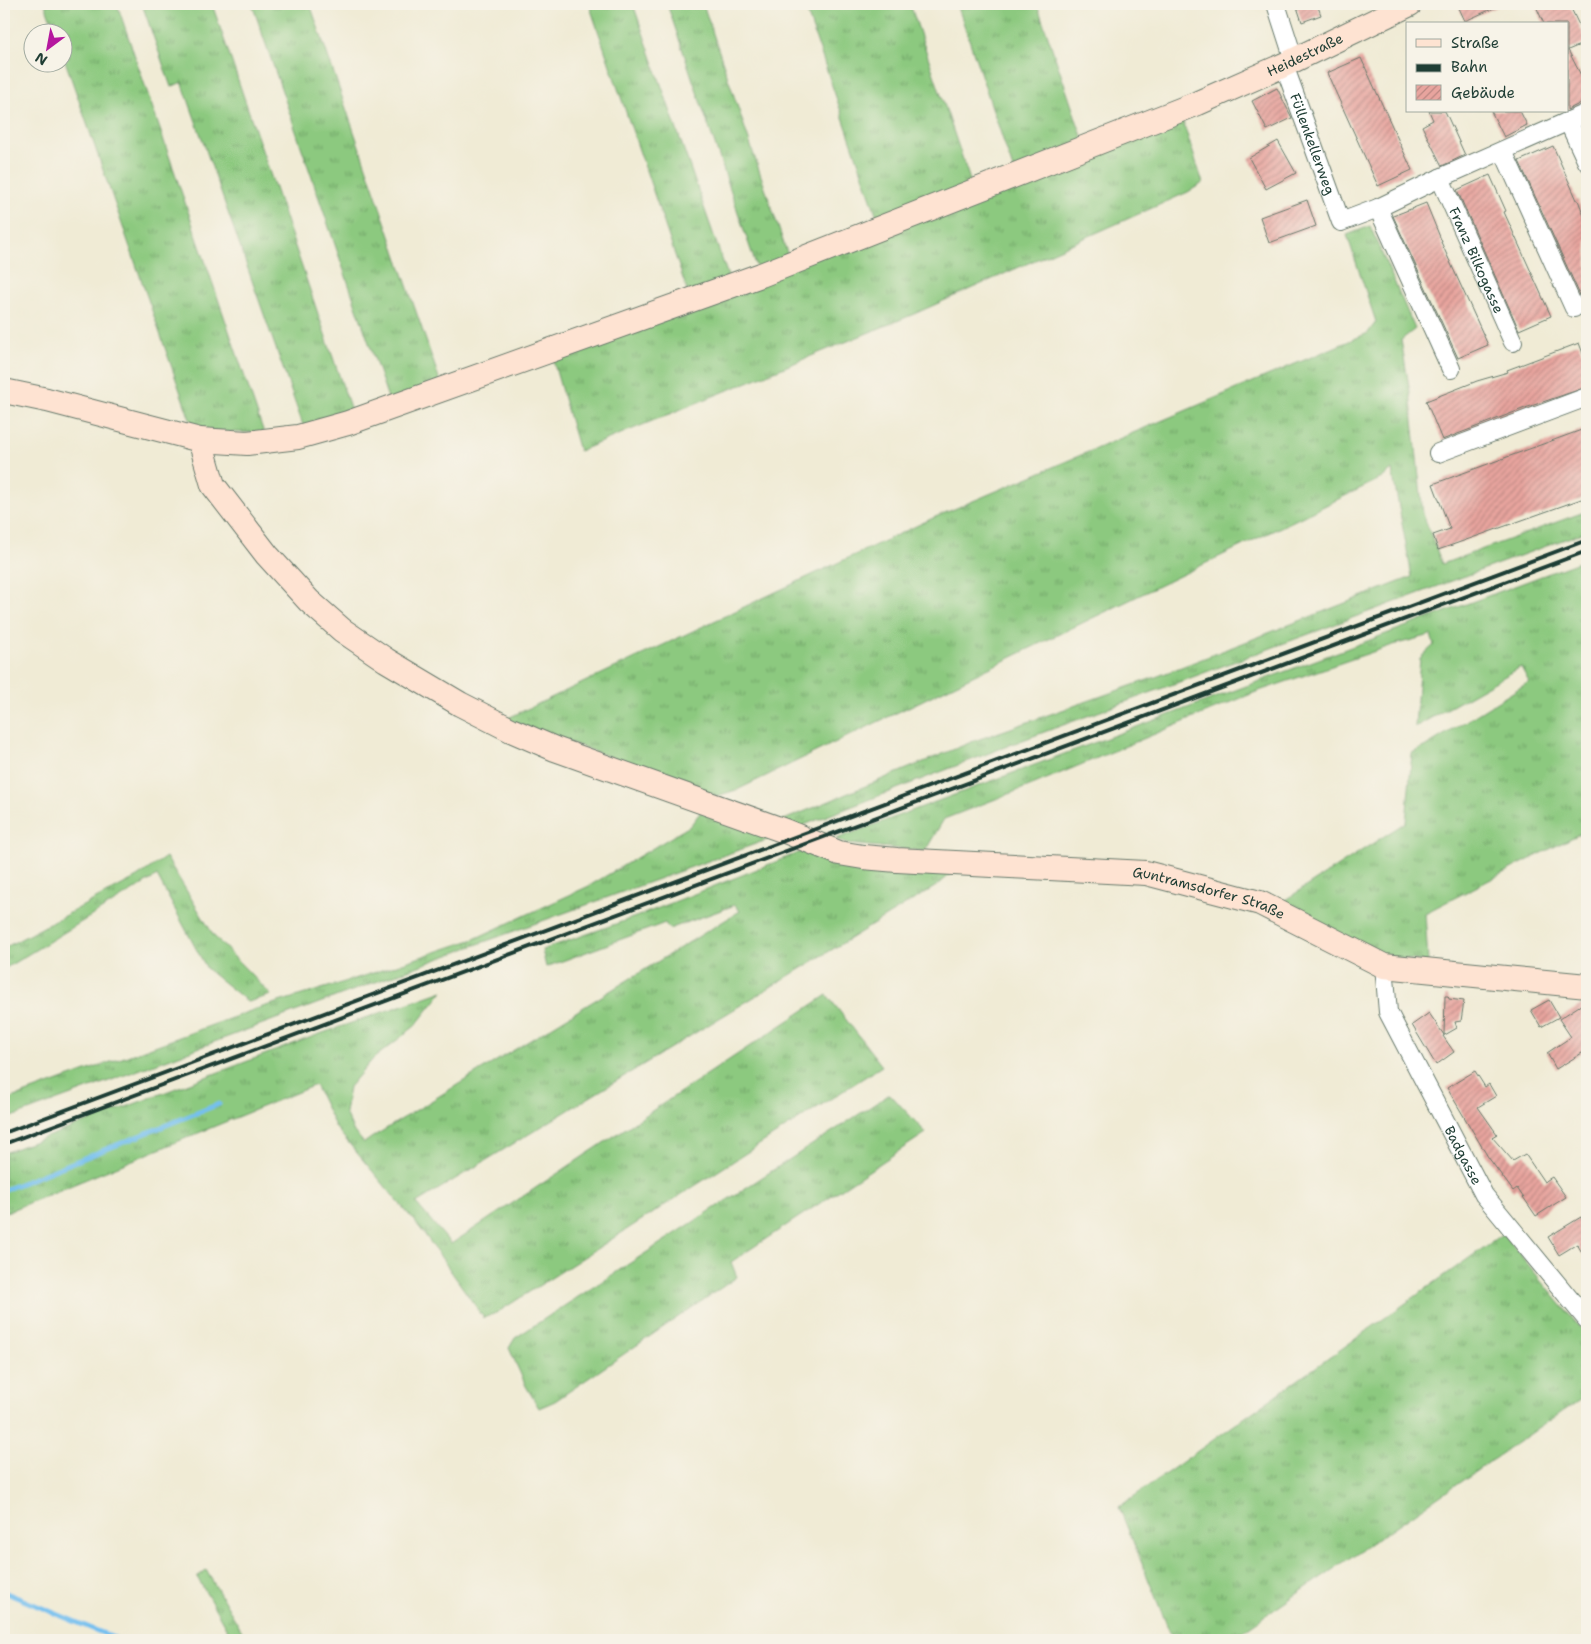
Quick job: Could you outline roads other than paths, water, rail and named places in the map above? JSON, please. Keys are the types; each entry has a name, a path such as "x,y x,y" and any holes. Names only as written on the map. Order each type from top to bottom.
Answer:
{"street":[{"name":"Füllenkellerweg","path":"1276,4 1289,63 1341,222 1378,208"},
{"name":"Heidestraße","path":"4,391 47,400 200,440 247,443 298,436 348,423 761,275 1198,103 1289,63 1410,4"},
{"path":"1450,369 1378,208 1440,178 1587,113"},
{"path":"1568,120 1587,162"},
{"path":"1503,151 1574,308"},
{"name":"Franz Bilkogasse","path":"1440,178 1513,342"},
{"path":"1438,454 1587,397"},
{"name":"Guntramsdorfer Straße","path":"200,440 213,485 267,555 308,601 342,630 386,660 503,726 555,749 839,853 863,858 1146,873 1260,902 1384,966 1587,986"},
{"name":"Badgasse","path":"1384,966 1388,1012 1484,1195 1587,1320"}],"waterway":[{"path":"4,1190 219,1104"},
{"path":"4,1592 119,1640"}],"railway":[{"path":"4,1133 1587,540"},
{"path":"4,1144 1587,551"}]}
